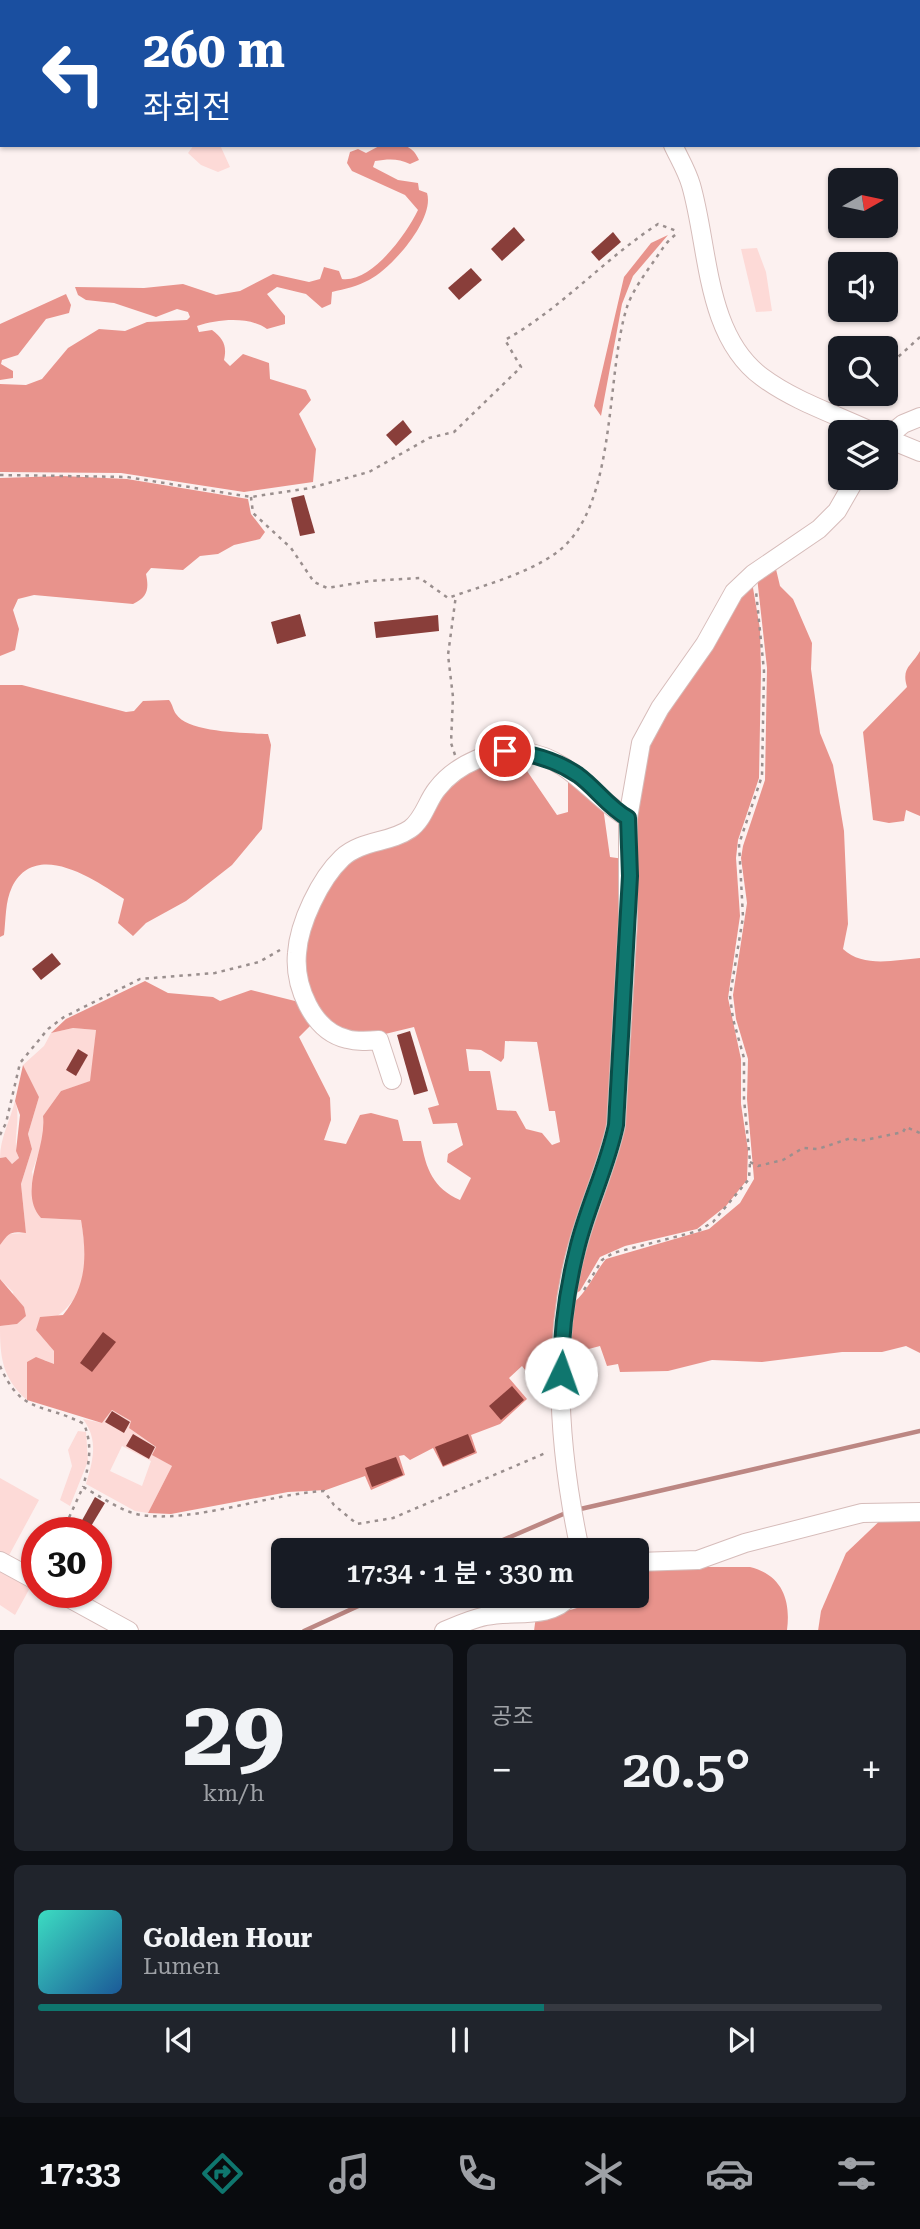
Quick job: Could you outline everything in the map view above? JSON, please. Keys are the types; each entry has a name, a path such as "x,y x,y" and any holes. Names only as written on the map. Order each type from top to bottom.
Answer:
{"street":[{"path":"674,147 690,184 720,315 730,340 747,364 764,379 847,420"},
{"path":"898,428 920,417"},
{"path":"898,443 920,453"},
{"path":"578,1538 564,1445 561,1353 566,1304 577,1248 610,1155 616,1125 628,909 628,818 641,743 660,708 705,644 734,592 753,575 819,529 837,511 849,490"},
{"path":"392,1080 379,1040 345,1039 317,1019 302,989 298,971 300,942 316,896 341,859 353,849 411,828 437,789 459,768 505,751 528,752 578,776 609,806 628,818"},
{"path":"649,1562 698,1560 745,1543 862,1513 920,1512"},
{"path":"0,1561 21,1572"},
{"path":"88,1608 129,1630"},
{"path":"444,1630 488,1615 546,1611 552,1608"}],"path":[{"path":"251,497 253,513 291,548 314,582 327,589 370,581 420,578 448,598 532,567 557,552 578,533 592,503 603,464 607,418 627,306 648,269 670,239 697,219"},
{"path":"0,475 127,477 251,497 310,488 369,472 429,438 454,432 521,367 505,340 539,322 584,279 658,224 679,232"},
{"path":"898,357 920,337"},
{"path":"566,1304 582,1294 602,1260 613,1253 698,1231 713,1222 748,1179 751,1162 744,1099 744,1058 733,1019 730,996 743,917 739,844 762,776 764,671 753,575"},
{"path":"456,595 448,654 453,697 450,743 459,768"},
{"path":"0,1135 6,1123 20,1063 48,1029 64,1017 140,979 215,973 259,962 300,942"},
{"path":"751,1162 758,1166 769,1164 803,1148 818,1149 851,1138 860,1141 877,1139 903,1132 906,1127 920,1133"},
{"path":"0,1366 9,1386 23,1401 84,1424 90,1437 90,1461 83,1487 69,1517"},
{"path":"83,1487 139,1515 170,1516 288,1493 324,1491 334,1505 357,1524 393,1518 564,1445"}],"shaded area":[{"path":"192,147 221,147 230,167 218,172 201,165 188,153"},
{"path":"377,147 408,147 419,160 410,164 397,160 375,161 373,167 398,180 418,183 419,190 427,193 425,216 400,254 365,282 332,292 331,304 322,308 306,294 277,287 267,294 285,316 285,324 267,329 251,322 233,320 197,326 199,332 212,330 224,343 224,360 230,366 243,354 269,363 270,379 306,390 311,400 299,414 316,449 313,482 244,492 121,473 0,472 0,384 26,385 42,379 68,348 99,329 125,331 147,322 187,320 190,317 188,312 177,309 156,317 114,303 86,300 78,295 75,287 144,288 183,284 216,295 240,291 273,274 309,282 320,279 324,267 339,271 342,279 353,278 376,266 405,232 418,210 405,195 352,171 347,163 350,152 358,149 366,153"},
{"path":"668,235 633,276 622,304 601,416 594,406 624,277 651,243"},
{"path":"757,248 766,272 772,311 756,312 741,249"},
{"path":"66,294 71,305 69,313 46,319 18,355 2,360 1,364 13,371 13,378 0,380 0,324"},
{"path":"62,476 127,479 248,499 251,514 265,532 260,539 234,545 218,554 200,556 183,570 151,568 146,574 146,592 133,604 34,595 18,599 13,610 19,629 15,650 0,656 0,478"},
{"path":"775,565 780,586 793,599 812,643 811,669 820,733 833,765 844,831 848,924 843,949 860,959 870,961 920,958 920,1353 906,1346 882,1352 842,1352 762,1362 712,1360 668,1371 620,1372 618,1364 607,1366 600,1346 566,1355 569,1306 585,1290 606,1259 709,1229 740,1203 754,1179 747,1099 748,1059 736,1019 733,995 747,903 741,858 765,780 767,668 757,577"},
{"path":"752,582 760,629 759,778 738,840 736,858 740,916 728,998 741,1059 741,1104 748,1150 747,1180 726,1206 697,1229 625,1246 600,1257 580,1291 574,1294 579,1252 613,1157 633,836 645,743 730,609"},
{"path":"920,651 920,816 906,810 904,821 889,823 873,820 863,732 907,687 906,671"},
{"path":"0,685 22,685 126,712 134,711 143,701 169,700 176,714 193,725 219,731 268,734 271,745 262,829 232,865 186,901 146,923 133,936 118,923 124,899 98,882 66,868 36,866 23,873 12,887 4,935 0,937"},
{"path":"479,764 500,777 527,771 557,815 568,812 568,773 603,807 610,857 624,859 609,1123 553,1383 539,1388 522,1366 509,1378 527,1399 500,1424 471,1435 477,1453 443,1467 433,1448 410,1460 404,1455 399,1456 405,1475 371,1490 365,1476 326,1490 288,1492 171,1514 148,1513 172,1466 152,1455 156,1447 129,1428 131,1421 112,1410 102,1423 27,1400 27,1362 36,1357 54,1364 54,1351 36,1330 40,1317 63,1315 77,1293 84,1258 81,1220 41,1218 34,1207 32,1183 41,1142 43,1116 61,1091 90,1081 96,1030 73,1028 51,1033 66,1019 145,981 168,993 213,997 220,1001 251,990 303,1003 314,1022 299,1037 330,1098 331,1120 324,1140 346,1144 360,1115 371,1113 398,1120 403,1141 421,1141 432,1176 443,1190 460,1200 471,1178 447,1162 448,1154 463,1145 457,1123 433,1124 428,1108 439,1105 414,1027 381,1035 340,1032 310,1000 301,954 323,894 354,853 387,841","holes":["505,1041 537,1042 549,1111 555,1111 560,1142 552,1145 542,1133 526,1129 516,1111 497,1110 490,1071 469,1071 466,1049 481,1050 501,1062 504,1058"]},
{"path":"73,1028 96,1030 91,1081 61,1091 43,1116 45,1135 32,1172 41,1218 81,1220 84,1272 81,1285 66,1309 36,1330 54,1351 54,1365 45,1360 27,1362 27,1400 12,1384 2,1357 0,1326 17,1324 13,1292 0,1279 0,1245 6,1234 26,1233 21,1184 32,1149 28,1134 39,1097 23,1065 44,1046 51,1033"},
{"path":"23,1065 39,1097 28,1134 32,1149 21,1184 26,1233 10,1234 0,1245 0,1158 6,1157 12,1164 19,1158 16,1151 20,1115 15,1101"},
{"path":"15,1101 19,1158 12,1164 6,1157 0,1158 0,1151"},
{"path":"0,1279 24,1307 26,1316 17,1324 0,1326"},
{"path":"112,1410 132,1421 129,1428 156,1447 153,1455 172,1466 148,1513 135,1511 86,1484 93,1443 83,1419 102,1423","holes":["122,1446 151,1461 142,1486 110,1471"]},
{"path":"78,1431 86,1432 88,1461 70,1506 60,1500 72,1466 68,1450"},
{"path":"0,1478 39,1500 30,1517 21,1517 21,1533 7,1559 0,1555"},
{"path":"888,1513 920,1514 920,1630 818,1630 821,1611 846,1553"},
{"path":"750,1567 770,1576 777,1583 785,1599 788,1619 787,1630 534,1630 536,1616 577,1608 649,1608 649,1568"},
{"path":"0,1570 21,1581 21,1604 15,1615 0,1605"}],"building":[{"path":"514,227 525,240 502,261 491,249"},
{"path":"613,232 621,242 599,261 591,252"},
{"path":"471,268 482,280 459,300 448,288"},
{"path":"403,420 412,432 396,446 386,435"},
{"path":"304,495 315,533 300,536 291,498"},
{"path":"300,614 306,636 277,644 271,622"},
{"path":"438,615 439,631 376,638 374,622"},
{"path":"52,953 61,964 41,980 32,969"},
{"path":"410,1031 428,1091 414,1095 397,1035"},
{"path":"78,1049 88,1055 76,1076 66,1070"},
{"path":"103,1332 116,1342 92,1372 80,1363"},
{"path":"512,1386 524,1400 501,1420 489,1406"},
{"path":"112,1411 130,1422 124,1433 105,1422"},
{"path":"133,1434 155,1447 149,1459 126,1446"},
{"path":"468,1434 475,1452 443,1466 435,1447"},
{"path":"396,1457 403,1475 372,1487 365,1468"},
{"path":"95,1497 105,1503 97,1517 84,1517"}],"waterway":[{"path":"576,1510 920,1431"},
{"path":"508,1538 568,1512"},
{"path":"306,1630 354,1608"}],"route":[{"path":"505,751 528,752 558,764 578,776 609,806 628,818 630,876 616,1125 610,1155 577,1248 566,1304 561,1373"}]}
